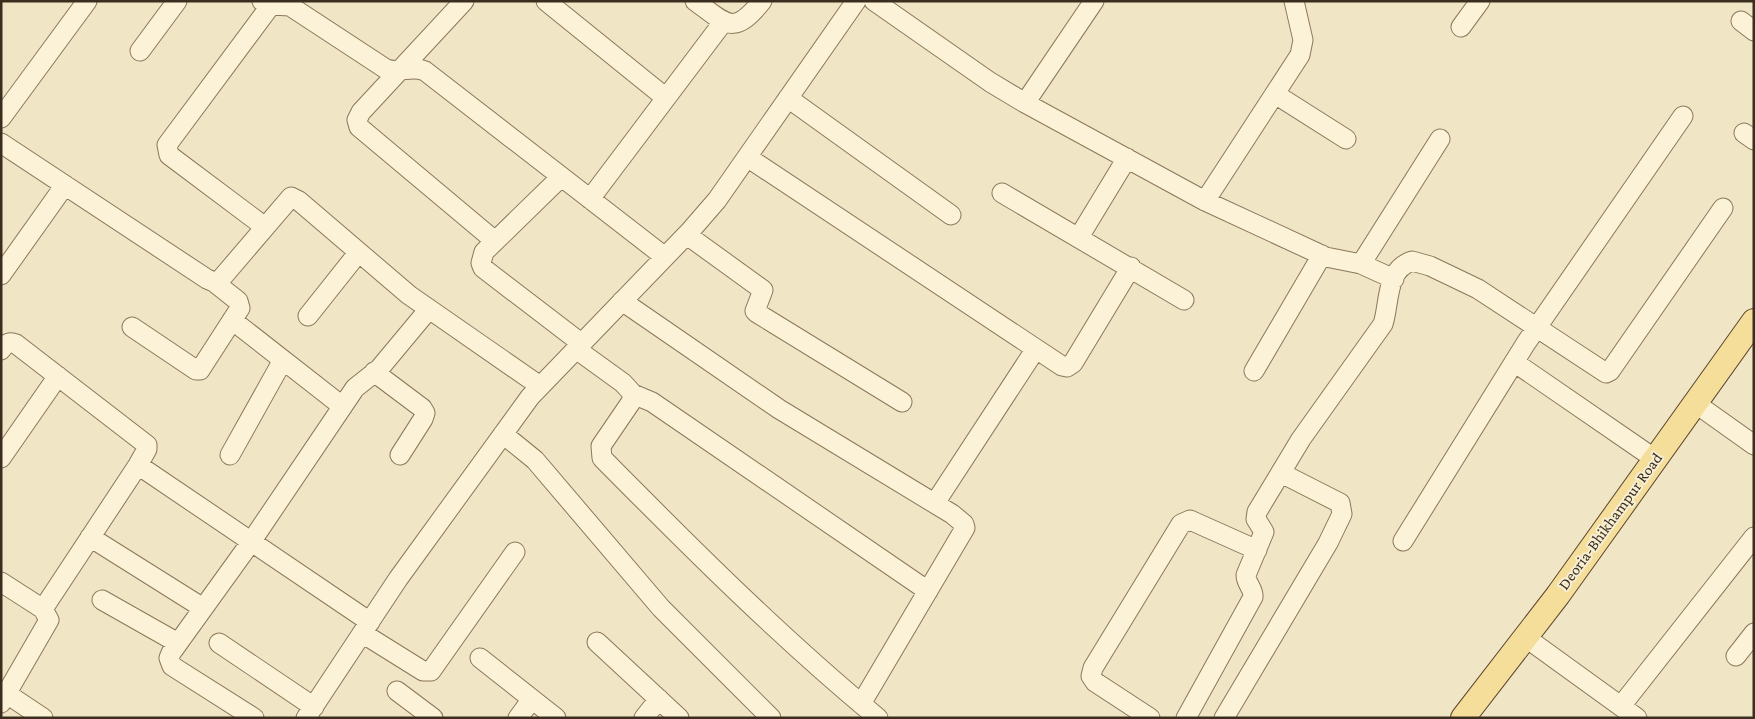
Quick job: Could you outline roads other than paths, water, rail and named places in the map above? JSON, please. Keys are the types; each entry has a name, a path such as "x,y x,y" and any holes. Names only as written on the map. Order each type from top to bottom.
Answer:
{"main road":[{"name":"Deoria-Bhikhampur Road","path":"1462,718 1525,637 1754,321"}],"street":[{"path":"1,118 87,1"},
{"path":"140,51 177,1"},
{"path":"464,1 361,112 357,120 359,127 496,241"},
{"path":"546,1 666,98"},
{"path":"695,1 724,21 735,25 745,20 762,1"},
{"path":"219,643 310,712 366,627 503,434 540,386 687,235 717,200 856,1"},
{"path":"874,1 990,82 1205,201 1322,255 1338,261 1361,264 1394,279"},
{"path":"1025,103 1094,1"},
{"path":"1205,201 1303,48 1304,40 1294,1"},
{"path":"1461,27 1480,1"},
{"path":"266,227 169,155 166,145 267,3 290,6 386,69 399,71 410,68 426,71 665,257"},
{"path":"590,199 724,21"},
{"path":"1274,94 1346,139"},
{"path":"788,98 951,215"},
{"path":"1403,541 1536,328 1683,116"},
{"path":"1361,264 1440,139"},
{"path":"1,143 214,282 240,304 204,367 196,370 132,327"},
{"path":"747,157 1035,350 1062,366 1067,367 1073,363 1131,267"},
{"path":"1078,237 1127,158"},
{"path":"562,177 481,257 483,268 624,383 633,394 652,402 928,591"},
{"path":"1,275 65,185"},
{"path":"1002,193 1131,267 1184,300"},
{"path":"214,282 220,280 291,197 429,309 540,386"},
{"path":"1186,718 1253,597 1254,593 1246,581 1246,575 1264,532 1256,519 1257,512 1301,439 1382,324 1386,316 1388,291 1399,269 1412,262 1430,266 1478,289 1600,372 1606,373 1610,371 1723,208"},
{"path":"687,235 764,290 755,310 757,313 902,402"},
{"path":"308,316 358,252"},
{"path":"1254,371 1322,255"},
{"path":"622,301 779,409 960,519 965,528 861,704"},
{"path":"254,718 172,666 168,658 251,542 342,406 361,381 374,372 429,309"},
{"path":"232,320 342,406"},
{"path":"1,350 11,342 16,344 144,441 147,449 43,609"},
{"path":"935,504 1035,350"},
{"path":"230,455 283,360"},
{"path":"1514,362 1655,459"},
{"path":"374,372 422,408 425,413 424,419 400,455"},
{"path":"1,458 58,376"},
{"path":"633,394 631,402 600,446 602,458 717,575 801,654 878,718"},
{"path":"1695,403 1754,445"},
{"path":"503,434 535,460 661,608 770,718"},
{"path":"138,465 251,542 424,671 431,672 515,552"},
{"path":"1224,718 1328,543 1342,514 1340,503 1281,473"},
{"path":"1150,718 1095,682 1091,676 1093,668 1181,524 1190,520 1256,550"},
{"path":"90,537 203,608"},
{"path":"1621,706 1754,537"},
{"path":"1,582 43,609 49,620 4,699 43,718"},
{"path":"102,600 178,643"},
{"path":"1736,656 1754,632"},
{"path":"1525,637 1637,718"},
{"path":"597,642 679,718"},
{"path":"480,658 556,718"},
{"path":"397,691 434,718"},
{"path":"518,718 532,699"},
{"path":"644,718 659,699"}]}
